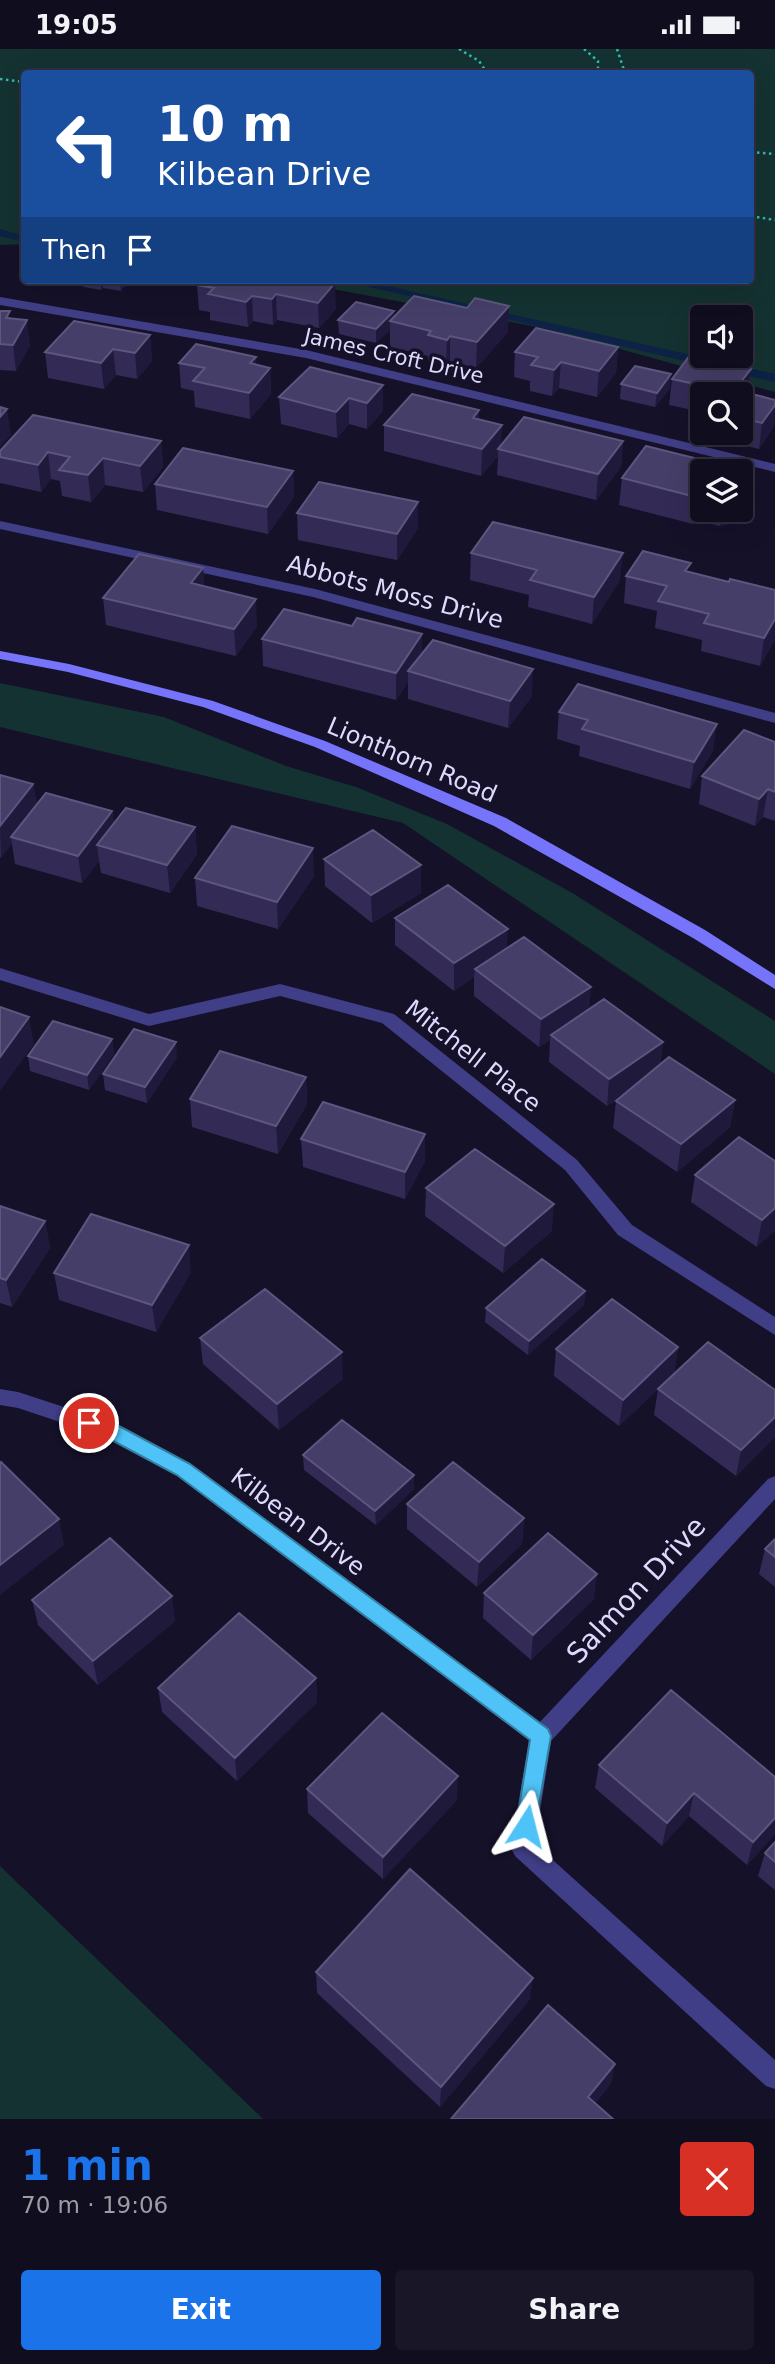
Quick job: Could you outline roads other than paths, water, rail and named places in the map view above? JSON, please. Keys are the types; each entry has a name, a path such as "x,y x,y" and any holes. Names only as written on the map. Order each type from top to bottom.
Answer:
{"street":[{"name":"James Croft Drive","path":"0,301 306,354 775,468"},
{"name":"Abbots Moss Drive","path":"0,525 315,593 775,718"},
{"name":"Lionthorn Road","path":"0,655 69,667 208,704 332,749 500,822 699,934 775,983"},
{"name":"Mitchell Place","path":"0,974 149,1020 280,990 388,1018 571,1165 625,1230 775,1327"},
{"name":"Kilbean Drive","path":"0,1397 18,1400 112,1431 183,1469 541,1736"},
{"name":"Salmon Drive","path":"541,1736 775,1485"},
{"path":"541,1736 523,1848 775,2077"}],"waterway":[{"path":"0,232 21,238"},
{"path":"364,284 775,378"}]}
